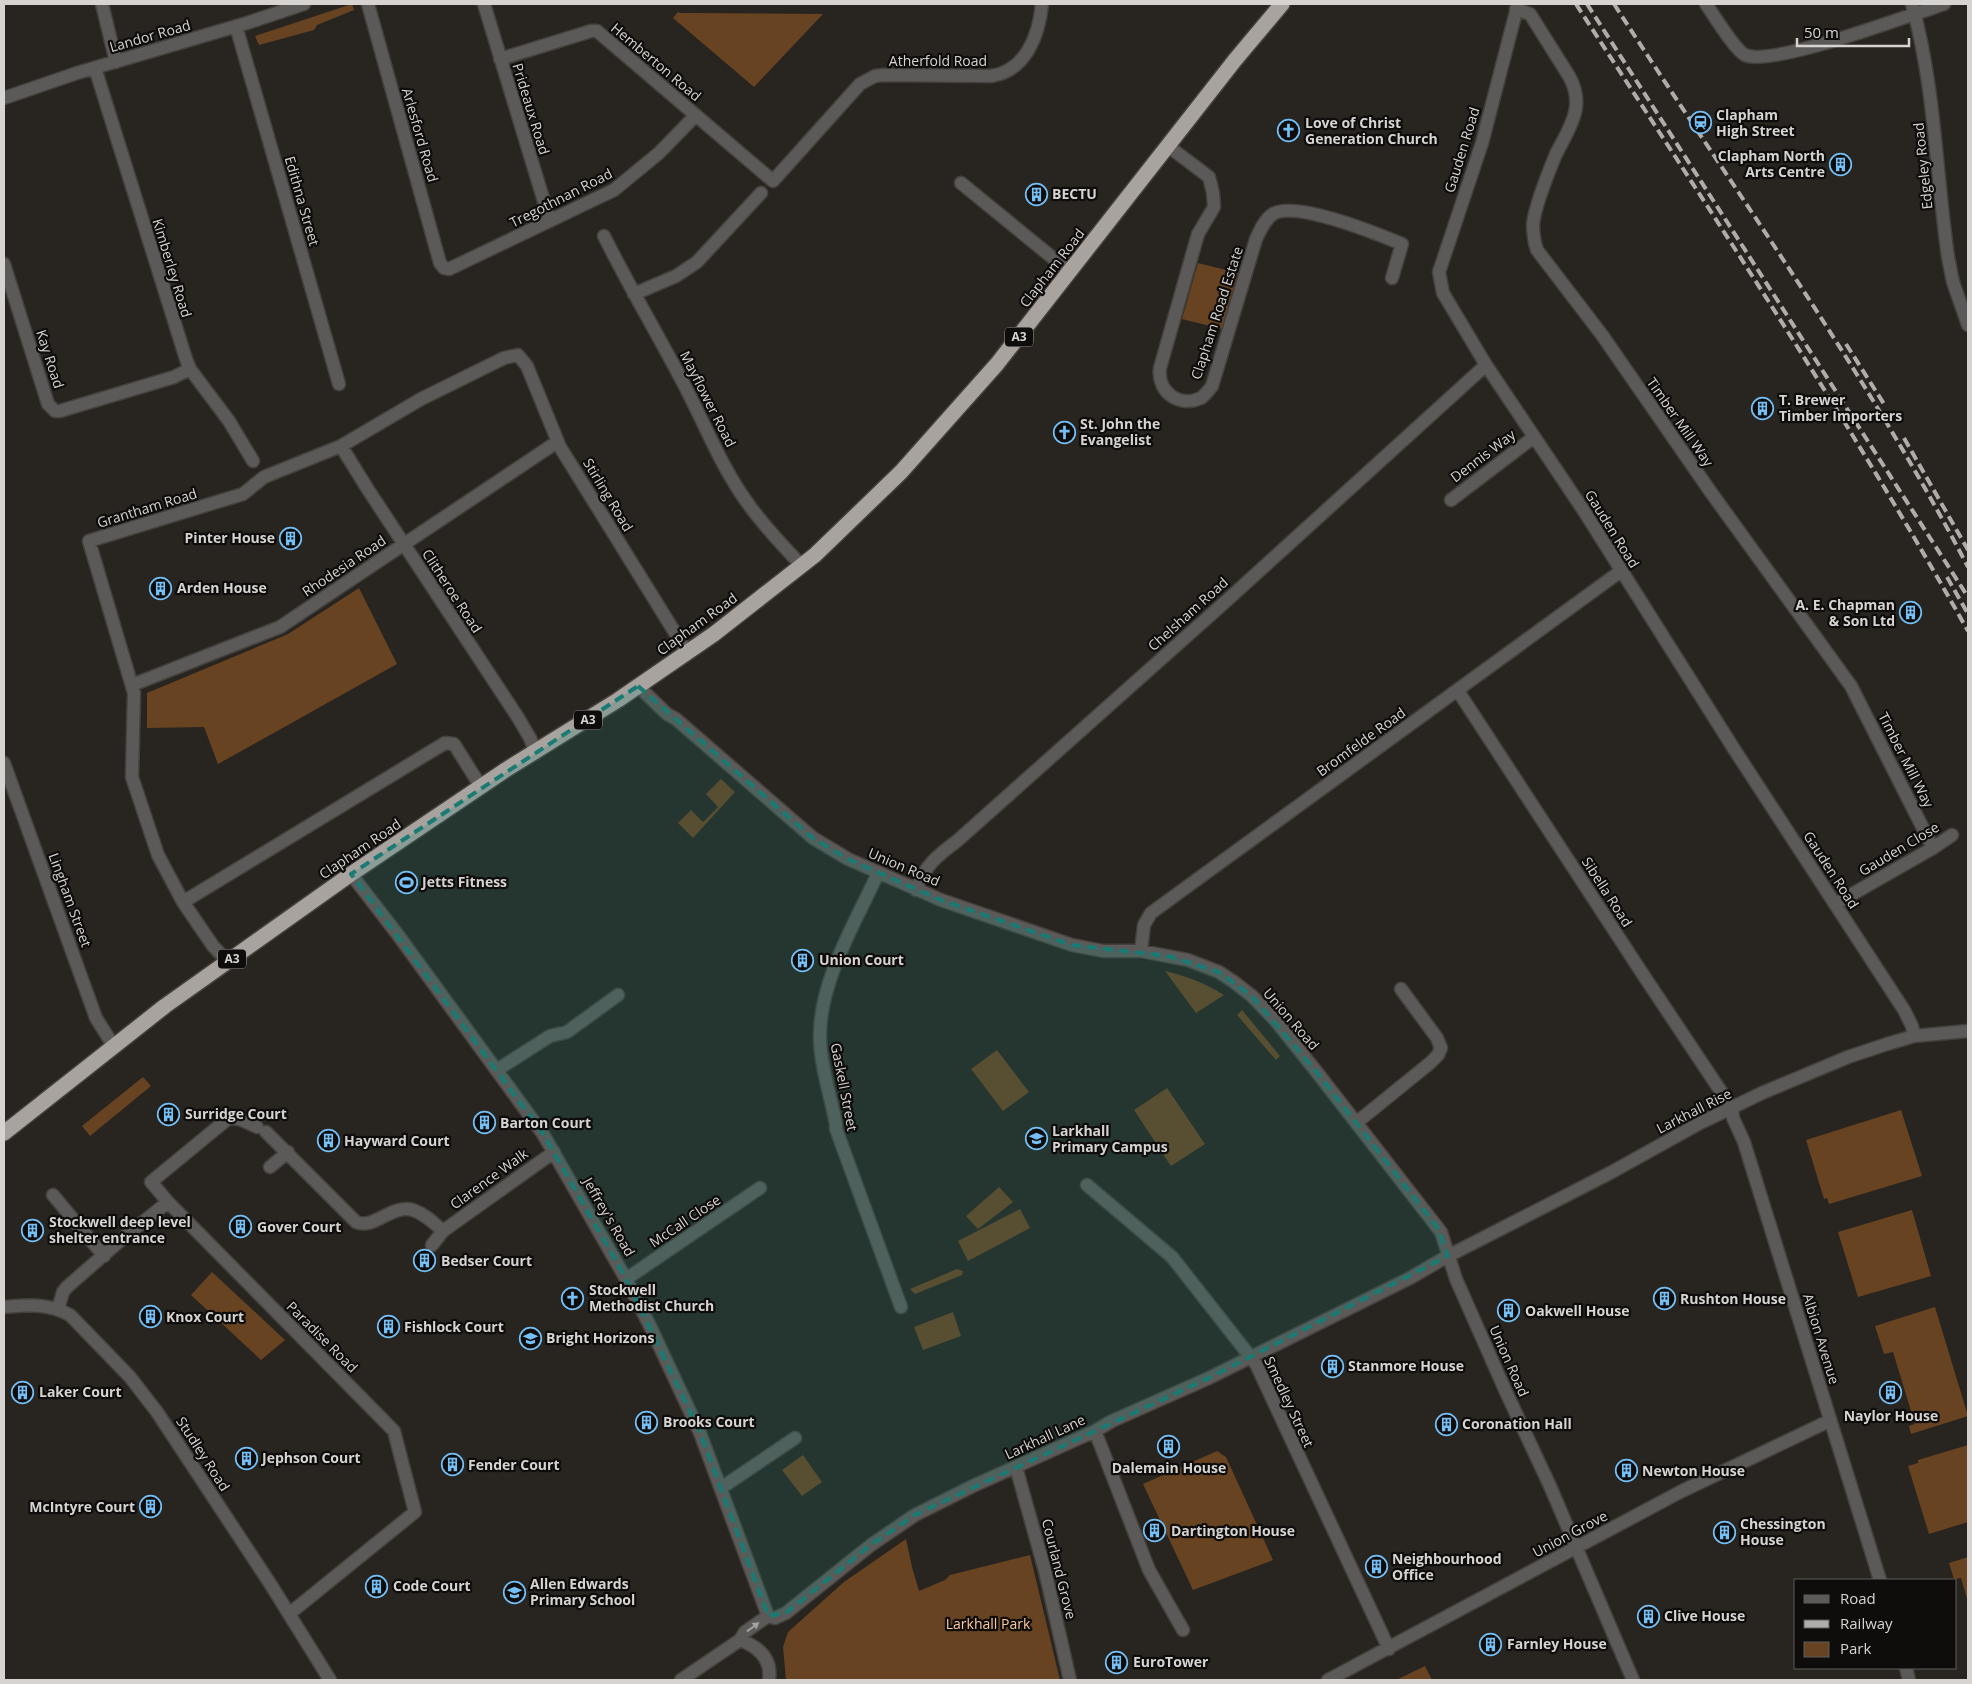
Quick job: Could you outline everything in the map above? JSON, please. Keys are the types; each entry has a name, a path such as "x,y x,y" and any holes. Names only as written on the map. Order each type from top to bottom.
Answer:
{"highway":[{"name":"Clapham Road","path":"4,1132 113,1045 351,874 481,787 638,686 733,619 802,566 853,520 901,472 998,364 1235,60 1282,4"}],"street":[{"path":"102,4 116,62"},
{"name":"Landor Road","path":"4,98 304,4"},
{"name":"Arlesford Road","path":"368,4 440,263 444,268 449,269"},
{"name":"Prideaux Road","path":"484,4 550,221"},
{"name":"Atherfold Road","path":"773,181 860,84 867,79 884,75 991,76 1007,72 1024,56 1034,41 1041,22 1042,4"},
{"path":"1706,4 1741,52 1754,57 1778,54 1835,40 1913,9 1944,4"},
{"name":"Gauden Road","path":"1517,6 1482,142 1439,272 1443,293 1486,365 1584,511 1729,742 1904,1010 1912,1026 1914,1036"},
{"name":"Timber Mill Way","path":"1517,6 1530,14 1575,86 1577,96 1573,122 1555,157 1536,212 1533,224 1537,250 1602,335 1710,491 1851,686 1933,848"},
{"name":"Edgeley Road","path":"1913,9 1930,89 1948,257 1953,282 1968,325"},
{"name":"Edithna Street","path":"236,26 339,384"},
{"name":"Hemberton Road","path":"500,59 591,31 597,31 773,181"},
{"name":"Kimberley Road","path":"95,68 179,341 190,369 229,421 253,461"},
{"name":"Tregothnan Road","path":"449,269 604,195 625,183 659,153 696,115"},
{"name":"Clapham Road Estate","path":"1168,146 1209,177 1215,201 1214,207 1198,234 1160,368 1159,378 1162,388 1172,397 1189,402 1203,397 1212,386 1256,240 1264,223 1273,214 1281,212 1322,215 1402,244 1392,278"},
{"path":"961,183 1070,272"},
{"path":"634,294 676,276 697,262 762,193"},
{"name":"Mayflower Road","path":"604,236 737,486 749,505 802,566"},
{"name":"Kay Road","path":"4,264 48,404 55,411 174,377 190,369"},
{"name":"Stirling Road","path":"510,355 518,355 527,366 557,442 687,652"},
{"name":"Grantham Road","path":"228,962 214,946 183,902 158,855 132,777 134,693 89,541 243,494 264,477 342,446 422,399 510,355"},
{"name":"Chelsham Road","path":"916,890 920,877 934,859 957,841 1128,689 1486,365"},
{"name":"Dennis Way","path":"1450,500 1534,437"},
{"name":"Rhodesia Road","path":"132,685 280,626 557,442"},
{"name":"Clitheroe Road","path":"342,446 517,716 536,752"},
{"name":"Bromfelde Road","path":"1141,951 1144,926 1151,913 1458,691 1621,570"},
{"name":"Union Road","path":"638,686 667,714 676,719 813,838 848,859 916,890 1088,949 1141,951 1188,960 1219,972 1234,982 1275,1020 1438,1228 1472,1316 1546,1477 1633,1680"},
{"name":"Sibella Road","path":"1458,691 1732,1108"},
{"path":"183,902 445,743 454,744 481,787"},
{"name":"Lingham Street","path":"4,764 96,1018 113,1045"},
{"name":"Gauden Close","path":"1835,904 1933,848 1952,834"},
{"name":"Gaskell Street","path":"878,873 827,986 822,1008 820,1038 836,1129 901,1307"},
{"name":"Jeffrey's Road","path":"351,874 398,935 543,1134 626,1279 700,1433 768,1616"},
{"path":"1356,1123 1430,1063 1438,1055 1441,1048 1437,1038 1401,989"},
{"path":"497,1070 550,1036 567,1032 618,995"},
{"name":"Larkhall Rise","path":"1448,1256 1762,1093 1848,1057 1914,1036 1968,1031"},
{"name":"Albion Avenue","path":"1732,1108 1733,1118 1748,1154 1829,1421 1880,1579"},
{"name":"Paradise Road","path":"288,1152 262,1130 242,1120 230,1117 151,1182 168,1202 394,1431 415,1512 289,1614"},
{"path":"270,1167 288,1152 356,1222 367,1224 388,1213 397,1210 407,1210 424,1215 443,1231"},
{"name":"Clarence Walk","path":"432,1245 443,1231 554,1152"},
{"name":"Smedley Street","path":"1087,1185 1172,1257 1251,1356 1388,1649"},
{"name":"McCall Close","path":"626,1279 760,1188"},
{"path":"53,1194 104,1256"},
{"path":"58,1309 62,1292 168,1202"},
{"name":"Larkhall Lane","path":"681,1680 740,1640 748,1629 768,1616 775,1618 786,1614 871,1545 901,1524 973,1486 1209,1378 1410,1278 1448,1256"},
{"name":"Studley Road","path":"4,1307 41,1305 58,1309 70,1315 130,1377 157,1412 330,1680"},
{"name":"Union Grove","path":"1328,1680 1680,1492 1829,1421"},
{"path":"1095,1430 1149,1570 1183,1630"},
{"path":"721,1488 795,1438"},
{"name":"Courland Grove","path":"1016,1467 1045,1571 1070,1680"},
{"path":"740,1640 753,1647 768,1660 770,1666 769,1680"}],"highlighted area":[{"path":"638,686 813,838 848,859 941,900 1072,945 1169,956 1219,972 1252,996 1316,1071 1438,1228 1448,1256 1209,1378 915,1515 871,1545 786,1613 768,1616 700,1433 626,1279 543,1134 351,874"}],"green space":[{"path":"352,4 354,10 317,25 314,30 259,45 255,36"},
{"path":"678,12 823,14 754,87 673,18"},
{"path":"1198,263 1238,273 1222,329 1182,319"},
{"path":"359,588 397,664 218,764 204,727 147,728 147,693 288,634"},
{"path":"721,779 735,792 693,838 678,823 691,810 703,822 718,807 706,794"},
{"path":"1165,971 1196,980 1224,995 1196,1013"},
{"path":"1242,1010 1280,1056 1276,1060 1237,1015"},
{"path":"997,1050 1029,1092 1003,1111 971,1069"},
{"path":"143,1077 151,1086 90,1136 82,1126"},
{"path":"1167,1088 1205,1144 1171,1166 1134,1110"},
{"path":"1901,1110 1922,1176 1829,1204 1827,1198 1824,1199 1806,1140"},
{"path":"999,1187 1013,1202 978,1229 966,1216"},
{"path":"1020,1209 1030,1228 968,1261 958,1241"},
{"path":"1912,1210 1931,1276 1858,1297 1838,1232"},
{"path":"957,1269 963,1271 962,1275 915,1294 910,1289"},
{"path":"212,1272 285,1340 261,1360 191,1295"},
{"path":"1935,1307 1968,1416 1911,1434 1909,1426 1915,1424 1893,1352 1884,1354 1875,1326"},
{"path":"953,1312 961,1336 923,1350 914,1327"},
{"path":"1968,1445 1968,1522 1929,1534 1908,1466 1918,1463 1918,1460"},
{"path":"1217,1451 1226,1457 1273,1560 1193,1590 1143,1484"},
{"path":"803,1455 822,1482 802,1496 782,1470"},
{"name":"Larkhall Park","path":"906,1539 919,1591 945,1580 950,1575 1030,1555 1060,1680 786,1680 783,1647 788,1632 844,1582"},
{"path":"1968,1557 1968,1602 1961,1578 1954,1579 1949,1563"},
{"path":"1425,1666 1432,1680 1396,1680"}],"railway":[{"path":"1576,4 1727,237 1875,471 1968,631"},
{"path":"1587,4 1968,597"},
{"path":"1614,4 1842,351 1886,422 1968,567"},
{"path":"1846,344 1884,404"},
{"path":"1904,438 1968,550"},
{"path":"1947,577 1968,614"}],"place":[{"name":"Clapham High Street","path":"1700,123"},
{"name":"Love of Christ Generation Church","path":"1289,131"},
{"name":"Clapham North Arts Centre","path":"1841,164"},
{"name":"BECTU","path":"1036,194"},
{"name":"T. Brewer Timber Importers","path":"1763,408"},
{"name":"St. John the Evangelist","path":"1064,432"},
{"name":"Pinter House","path":"291,538"},
{"name":"Arden House","path":"161,588"},
{"name":"A. E. Chapman & Son Ltd","path":"1911,613"},
{"name":"Jetts Fitness","path":"406,882"},
{"name":"Union Court","path":"803,960"},
{"name":"Surridge Court","path":"169,1114"},
{"name":"Barton Court","path":"484,1123"},
{"name":"Larkhall Primary Campus","path":"1036,1139"},
{"name":"Hayward Court","path":"328,1141"},
{"name":"Gover Court","path":"241,1227"},
{"name":"Stockwell deep level shelter entrance","path":"33,1230"},
{"name":"Bedser Court","path":"425,1261"},
{"name":"Stockwell Methodist Church","path":"573,1298"},
{"name":"Rushton House","path":"1664,1299"},
{"name":"Oakwell House","path":"1509,1311"},
{"name":"Knox Court","path":"150,1317"},
{"name":"Fishlock Court","path":"388,1327"},
{"name":"Bright Horizons","path":"530,1338"},
{"name":"Stanmore House","path":"1332,1366"},
{"name":"Laker Court","path":"23,1392"},
{"name":"Naylor House","path":"1891,1393"},
{"name":"Brooks Court","path":"647,1422"},
{"name":"Coronation Hall","path":"1446,1424"},
{"name":"Dalemain House","path":"1169,1446"},
{"name":"Jephson Court","path":"246,1458"},
{"name":"Fender Court","path":"452,1465"},
{"name":"Newton House","path":"1626,1471"},
{"name":"McIntyre Court","path":"151,1507"},
{"name":"Dartington House","path":"1155,1531"},
{"name":"Chessington House","path":"1724,1532"},
{"name":"Neighbourhood Office","path":"1376,1567"},
{"name":"Code Court","path":"377,1586"},
{"name":"Allen Edwards Primary School","path":"514,1592"},
{"name":"Clive House","path":"1648,1616"},
{"name":"Farnley House","path":"1491,1644"},
{"name":"EuroTower","path":"1117,1662"}]}
